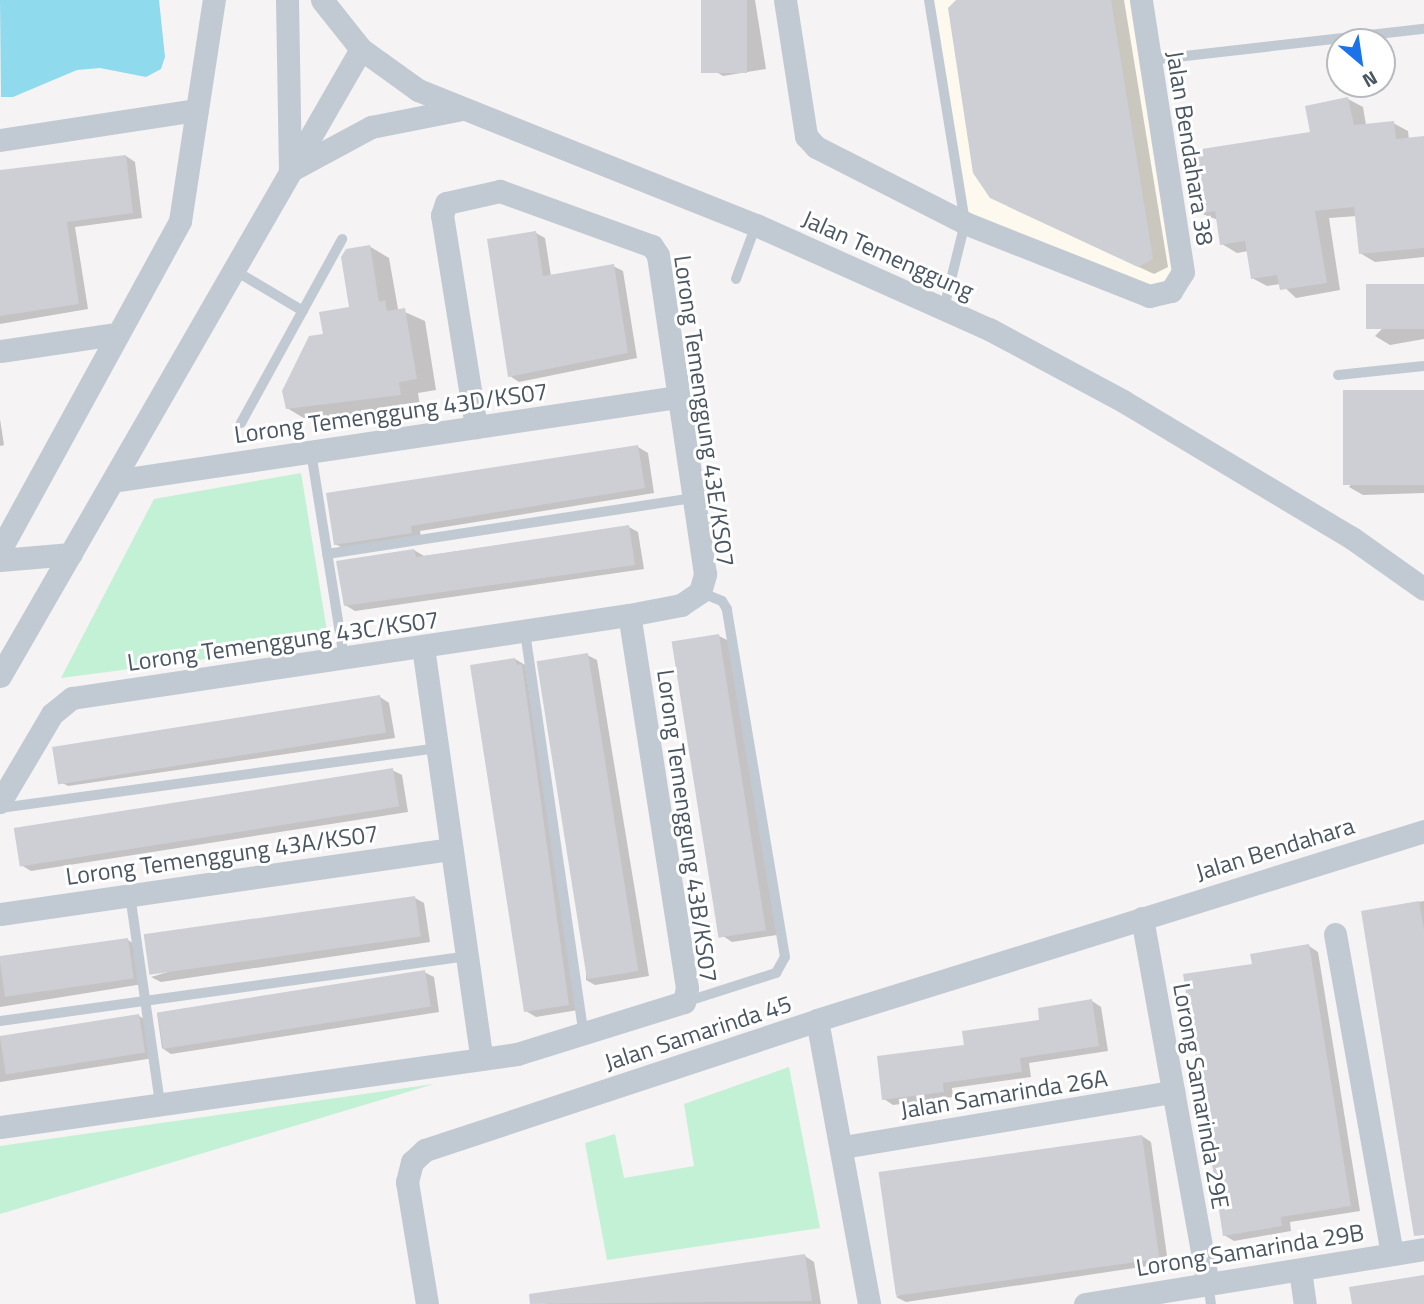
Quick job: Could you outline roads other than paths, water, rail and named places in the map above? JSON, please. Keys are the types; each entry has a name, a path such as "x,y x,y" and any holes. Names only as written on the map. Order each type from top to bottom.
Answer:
{"street":[{"path":"0,550 115,334 180,221 214,0"},
{"path":"287,0 290,171"},
{"name":"Jalan Temenggung","path":"322,0 361,49 418,90 756,225 944,308 1123,401 1352,538 1424,589"},
{"name":"Jalan Bendahara 38","path":"785,0 806,136 816,147 965,223 1149,296 1171,291 1183,272 1141,0"},
{"path":"0,676 361,49"},
{"path":"290,171 371,127 462,109"},
{"path":"0,139 197,110"},
{"name":"Lorong Temenggung 43E/KS07","path":"476,427 442,215 446,203 459,196 500,191 652,246 658,255 705,575 700,592 681,605 629,615"},
{"path":"0,351 115,334"},
{"name":"Lorong Temenggung 43D/KS07","path":"113,481 678,397"},
{"path":"0,560 71,554"},
{"name":"Lorong Temenggung 43C/KS07","path":"0,802 52,714 72,698 629,615"},
{"name":"Lorong Temenggung 43B/KS07","path":"482,1059 584,1035 684,1002 687,988 629,615"},
{"path":"0,1127 482,1059 423,647"},
{"name":"Jalan Bendahara","path":"1142,918 1424,831"},
{"name":"Lorong Temenggung 43A/KS07","path":"0,914 452,849"},
{"name":"Jalan Samarinda 45","path":"427,1304 407,1182 412,1162 425,1150 817,1020 1142,918"},
{"name":"Lorong Samarinda 29E","path":"1142,918 1210,1294"},
{"path":"1335,934 1392,1254"},
{"path":"817,1020 843,1147 869,1304"},
{"name":"Jalan Samarinda 26A","path":"843,1147 1173,1093"},
{"name":"Lorong Samarinda 29B","path":"1085,1304 1210,1294 1300,1270 1424,1249"},
{"path":"1300,1270 1305,1304"}],"lane":[{"path":"929,0 965,223 944,308"},
{"path":"1150,60 1424,29"},
{"path":"736,279 756,225"},
{"path":"241,423 342,239"},
{"path":"234,270 303,311"},
{"path":"1338,375 1424,366"},
{"path":"311,452 344,658"},
{"path":"327,554 694,498"},
{"path":"684,1002 776,974 785,957 727,609 722,601 700,592"},
{"path":"525,632 584,1035"},
{"path":"0,808 437,748"},
{"path":"130,895 160,1104"},
{"path":"0,1021 467,956"}],"water":[{"path":"0,0 159,0 165,57 161,69 146,77 100,68 77,70 13,97 1,97"}]}
